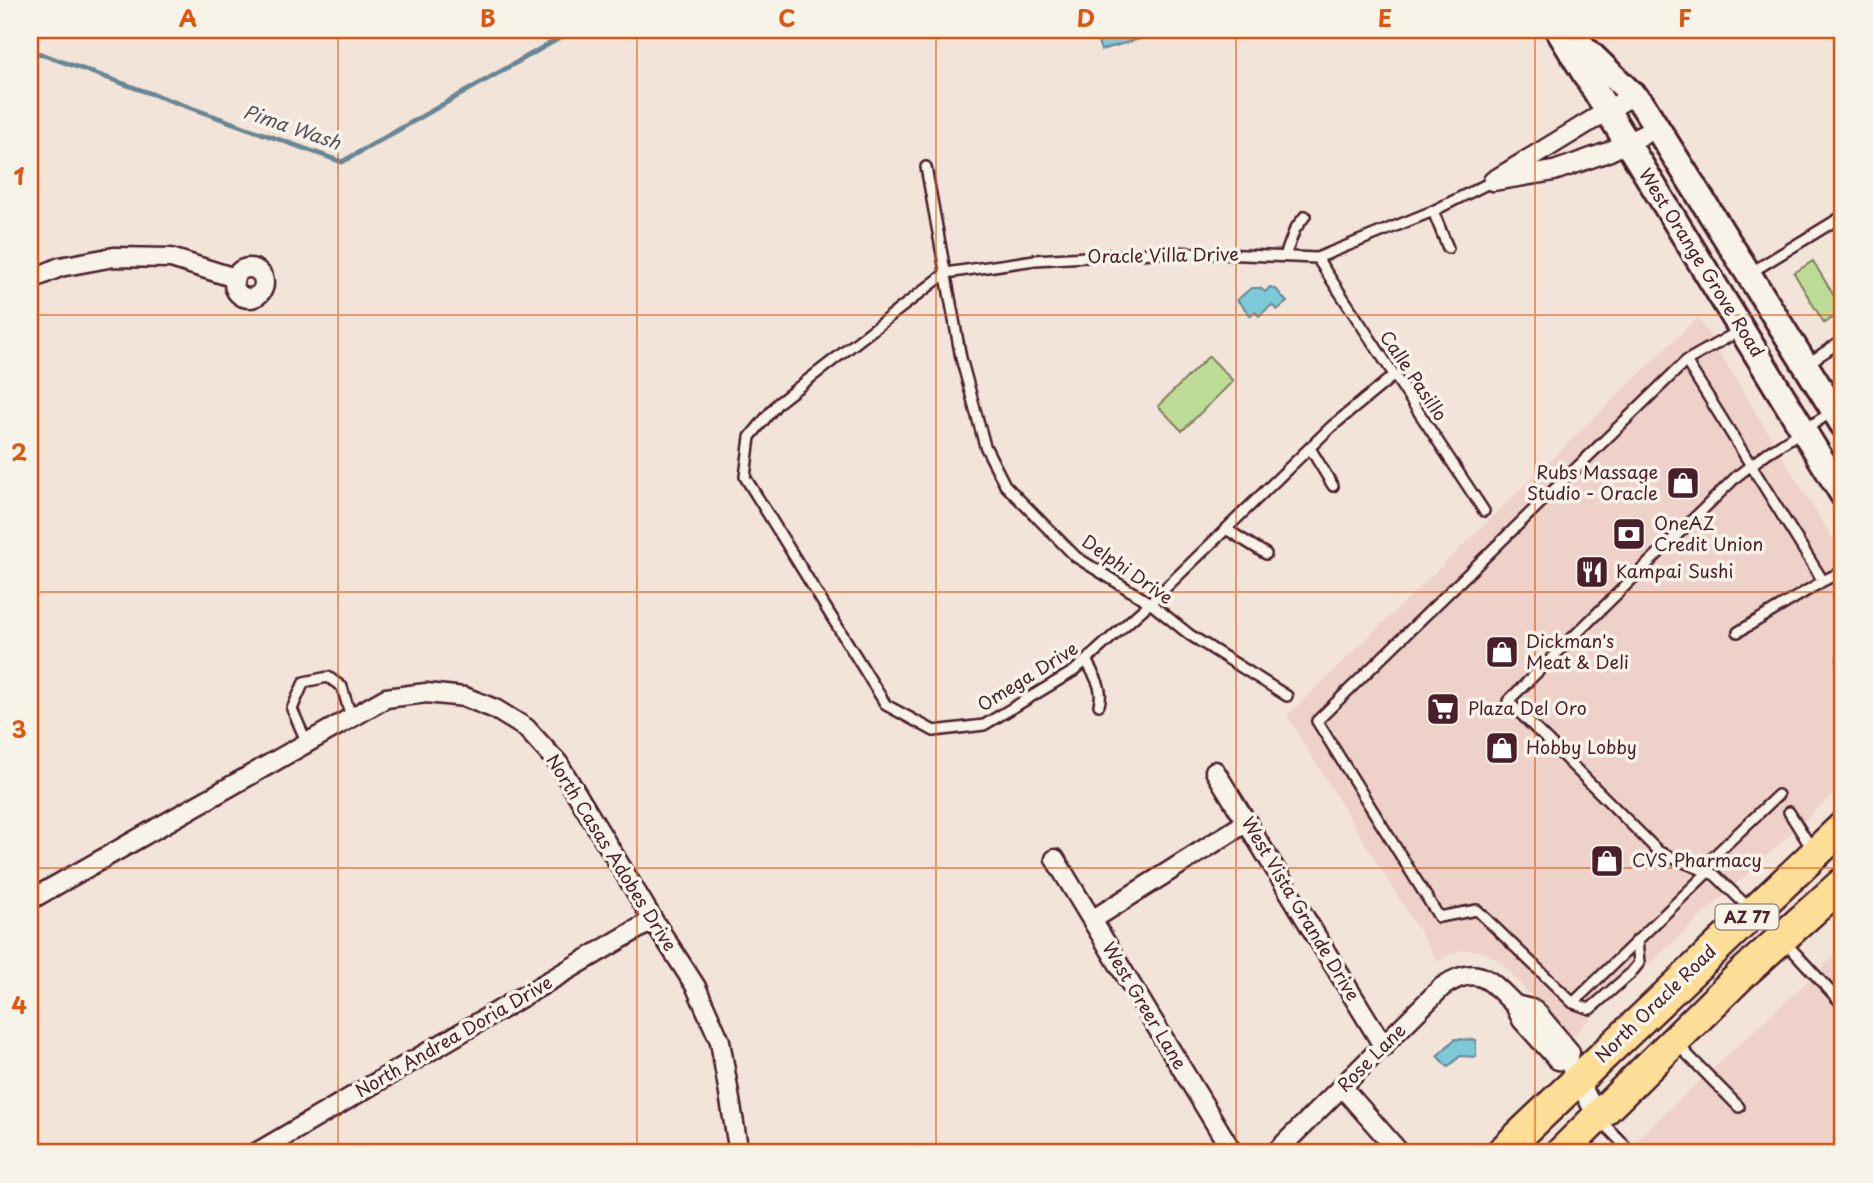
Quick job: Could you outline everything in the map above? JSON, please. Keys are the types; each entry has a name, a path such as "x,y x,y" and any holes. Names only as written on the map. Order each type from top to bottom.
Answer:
{"highway":[{"name":"North Oracle Road","path":"1501,1153 1573,1070 1753,911 1843,827"},
{"name":"AZ 77","path":"1561,1153 1674,1041 1842,886"}],"main road":[{"name":"West Orange Grove Road","path":"1558,30 1843,495"},
{"name":"West Orange Grove Road","path":"1566,30 1642,104 1805,365 1840,416"}],"street":[{"name":"Oracle Villa Drive","path":"1493,181 1633,95"},
{"name":"Oracle Villa Drive","path":"1493,181 1554,171 1627,143 1657,128"},
{"path":"30,280 60,267 114,257 172,258 234,278"},
{"name":"North Casas Adobes Drive","path":"30,900 386,698 426,693 465,697 495,709 526,728 558,763 696,987 720,1041 739,1153"},
{"name":"West Vista Grande Drive","path":"1215,771 1384,1047"},
{"path":"1092,920 1247,822"},
{"name":"West Greer Lane","path":"1055,859 1233,1153"},
{"name":"North Andrea Doria Drive","path":"256,1153 653,920"},
{"name":"Rose Lane","path":"1275,1153 1443,987 1465,975 1475,975 1490,981 1514,1005 1535,1010 1570,1052 1573,1070"},
{"path":"1573,1070 1597,1116"},
{"path":"1343,1088 1400,1153"}],"lane":[{"name":"Delphi Drive","path":"926,167 961,358 985,446 1005,485 1076,557 1150,603 1189,635 1287,696"},
{"name":"Oracle Villa Drive","path":"844,352 946,273 1035,260 1171,252 1317,258 1433,211 1493,181"},
{"path":"1433,211 1448,248"},
{"path":"1285,256 1295,229 1305,216"},
{"path":"1749,274 1843,216"},
{"name":"Calle Pasillo","path":"1317,258 1484,510"},
{"path":"1637,940 1639,963 1590,1009 1573,1003 1477,910 1439,917 1317,721 1686,361 1742,329"},
{"path":"1805,365 1843,341"},
{"name":"Omega Drive","path":"844,352 778,403 766,416 750,437 745,477 886,705 934,731 984,724 1074,671 1150,603 1310,448 1393,376"},
{"path":"1686,361 1823,581"},
{"path":"1753,911 1715,875 1659,852 1508,701 1727,486 1752,465 1804,430 1840,416"},
{"path":"1310,448 1333,486"},
{"path":"1226,529 1266,554"},
{"path":"1738,632 1843,571"},
{"path":"1843,658 1843,668"},
{"path":"1086,660 1101,687 1099,705"},
{"path":"307,743 292,709 304,682 328,677 342,687 351,717"},
{"path":"1573,1003 1708,872 1714,856 1778,795"},
{"path":"1789,812 1814,853"},
{"path":"1782,939 1843,1005"},
{"path":"1674,1041 1739,1107"},
{"path":"1597,1116 1631,1153"}],"shaded area":[{"path":"1698,317 1843,556 1843,785 1569,1039 1500,961 1475,950 1462,950 1438,962 1287,716"},
{"path":"1843,948 1843,1153 1622,1153"}],"green space":[{"path":"1813,261 1843,311 1824,323 1794,273"},
{"path":"1209,356 1233,381 1182,431 1158,406"}],"water":[{"path":"1140,30 1143,38 1101,50 1098,42 1100,32"},
{"path":"1270,287 1277,290 1287,302 1277,310 1272,305 1259,316 1255,312 1251,316 1237,300 1251,288 1260,288 1265,292"},
{"path":"1455,1039 1476,1040 1476,1057 1460,1056 1448,1067 1437,1056"}],"waterway":[{"name":"Pima Wash","path":"30,59 38,53 342,162 570,32 607,30"}],"place":[{"name":"Rubs Massage Studio - Oracle","path":"1683,483"},
{"name":"OneAZ Credit Union","path":"1629,534"},
{"name":"Kampai Sushi","path":"1592,572"},
{"name":"Dickman's Meat & Deli","path":"1502,652"},
{"name":"Plaza Del Oro","path":"1443,709"},
{"name":"Hobby Lobby","path":"1502,748"},
{"name":"CVS Pharmacy","path":"1607,861"}]}
